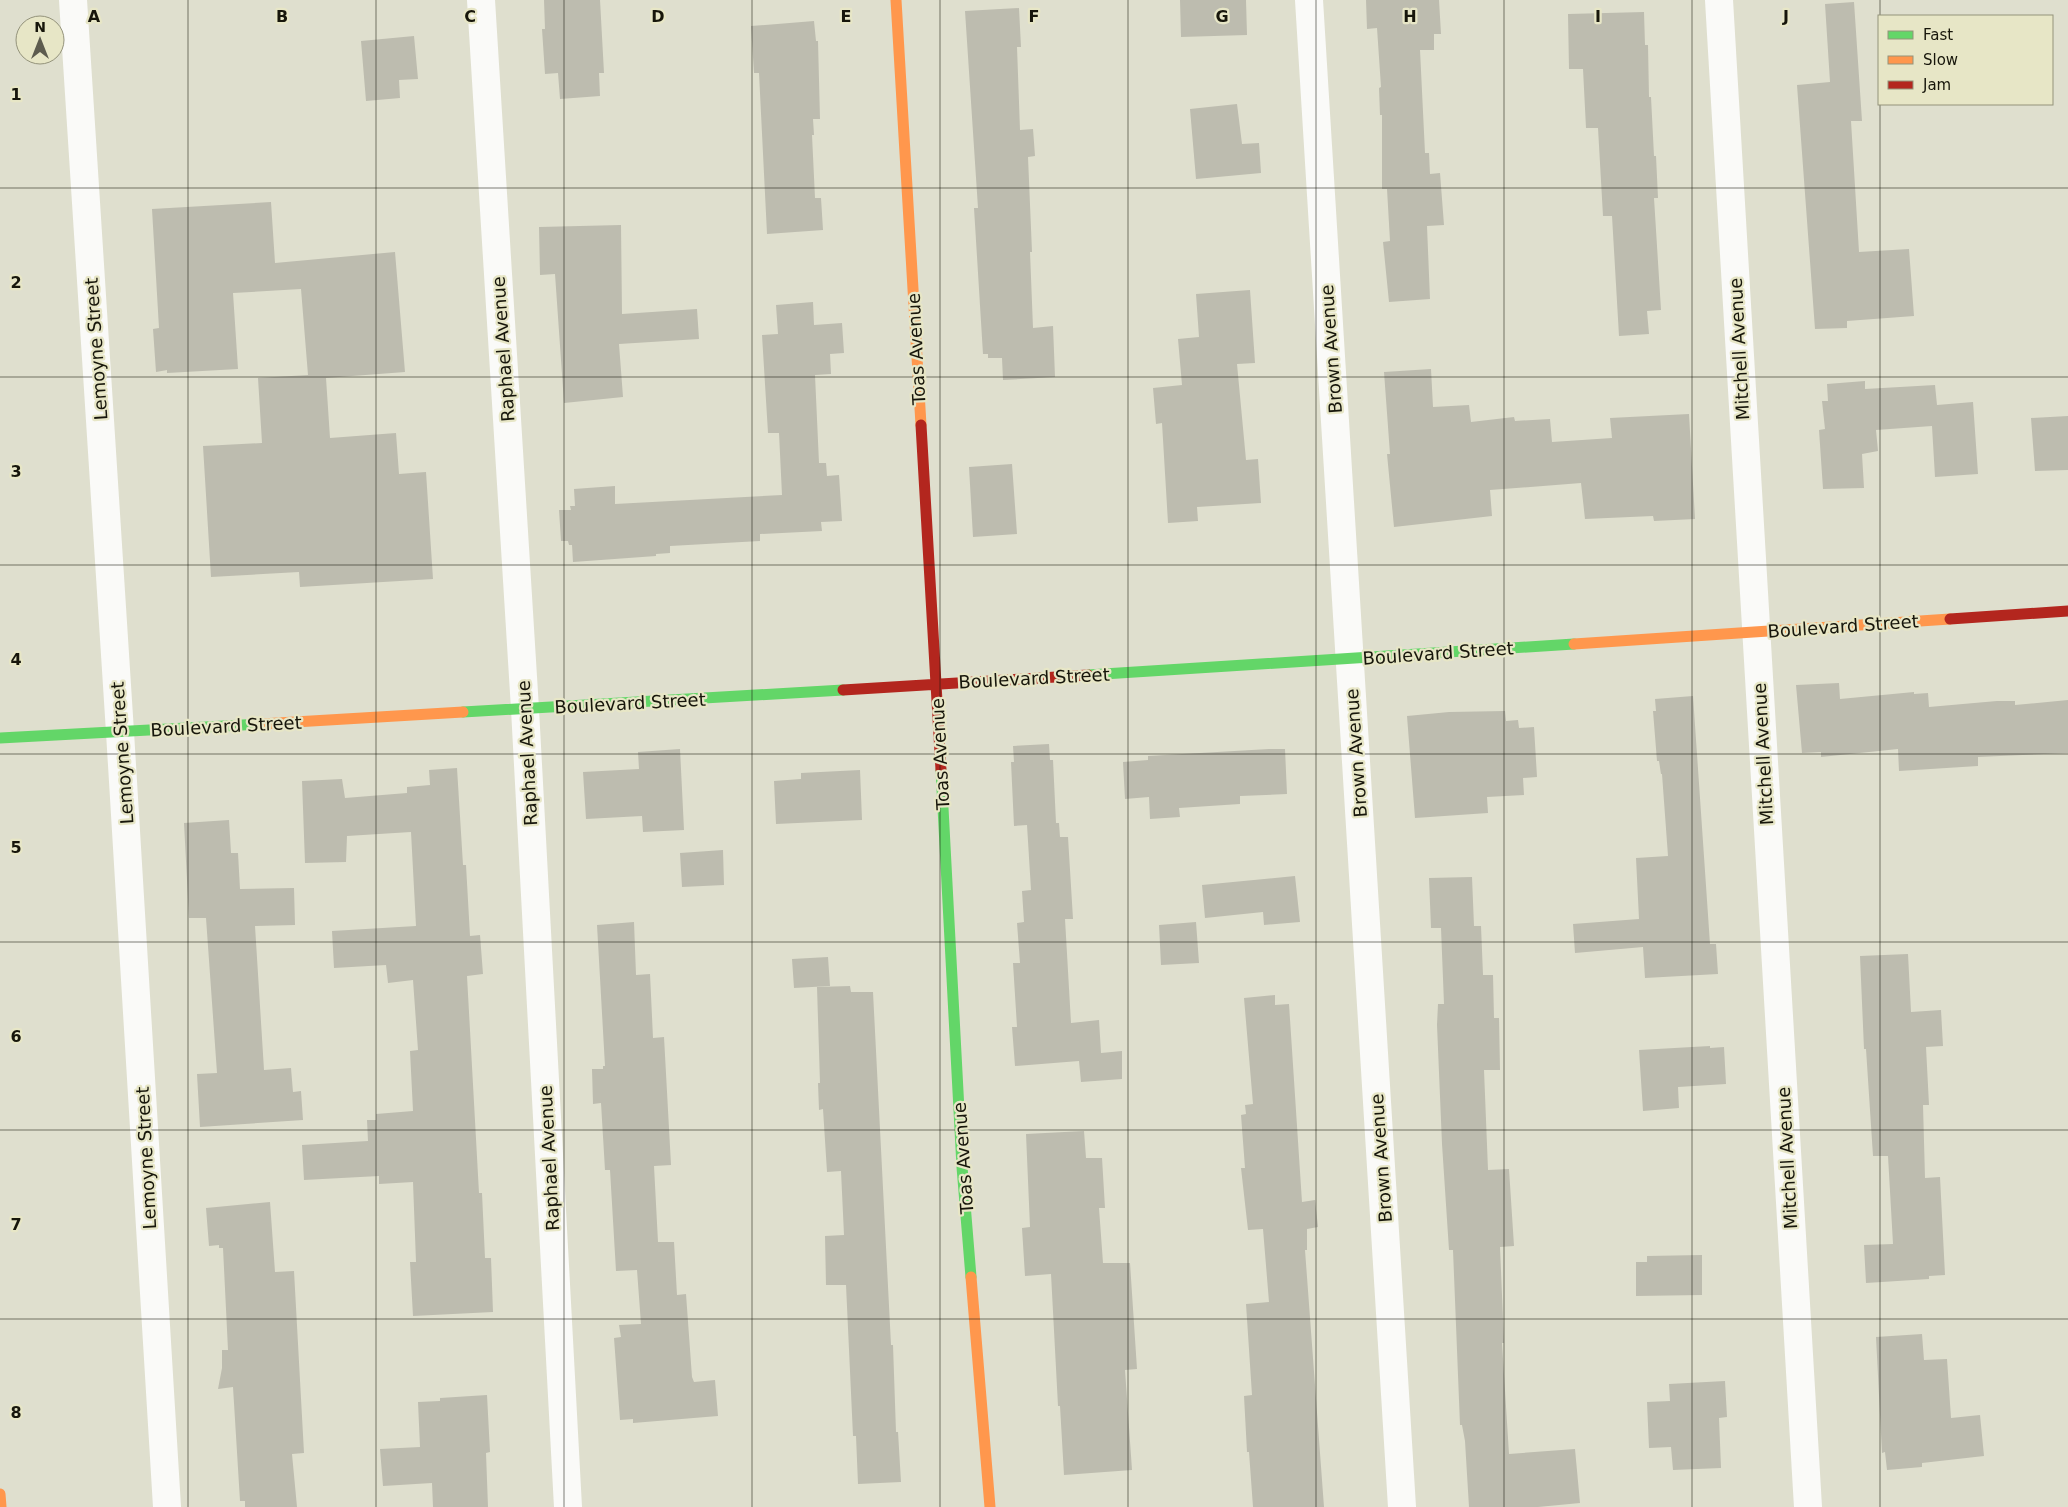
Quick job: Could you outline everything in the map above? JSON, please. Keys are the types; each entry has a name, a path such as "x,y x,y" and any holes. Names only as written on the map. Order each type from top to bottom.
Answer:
{"street":[{"name":"Lemoyne Street","path":"73,0 167,1507"},
{"name":"Raphael Avenue","path":"481,0 525,709 568,1507"},
{"name":"Toas Avenue","path":"896,0 962,1167 990,1507"},
{"name":"Brown Avenue","path":"1309,0 1402,1507"},
{"name":"Mitchell Avenue","path":"1719,0 1808,1507"},
{"name":"Boulevard Street","path":"0,738 525,709 1350,659 2068,611"},
{"path":"0,1494 1,1507"}],"building":[{"path":"544,0 600,0 604,73 599,73 600,96 560,99 558,73 545,74 542,29 545,29"},
{"path":"1180,0 1246,0 1247,35 1181,37"},
{"path":"1366,0 1439,0 1441,34 1434,34 1434,50 1420,50 1425,153 1429,153 1430,174 1440,173 1444,225 1427,226 1430,299 1389,302 1383,242 1390,241 1387,189 1382,189 1382,115 1380,115 1379,88 1381,87 1377,28 1367,29"},
{"path":"1854,2 1862,121 1851,121 1859,252 1909,249 1914,316 1847,321 1847,328 1815,329 1797,85 1830,82 1825,4"},
{"path":"1019,8 1021,47 1017,47 1020,130 1033,129 1035,156 1028,157 1033,328 1053,326 1055,377 1003,380 1002,358 988,358 988,354 983,354 974,208 978,208 965,11"},
{"path":"1644,12 1645,45 1648,45 1649,97 1651,97 1654,156 1656,156 1658,198 1654,198 1661,310 1647,311 1649,334 1619,336 1612,216 1603,216 1598,128 1586,128 1583,69 1569,69 1568,14"},
{"path":"814,21 816,41 818,41 820,119 813,119 814,135 812,135 815,198 821,198 823,230 767,234 759,73 754,73 751,26"},
{"path":"414,36 418,79 399,80 400,98 366,101 361,41"},
{"path":"1237,104 1242,144 1259,143 1261,173 1196,179 1190,109"},
{"path":"271,202 275,263 395,252 405,372 326,378 330,438 396,433 399,474 426,472 433,579 300,587 299,572 211,577 203,446 262,443 258,378 308,375 301,289 233,293 238,369 167,373 167,370 156,372 153,329 159,328 152,209"},
{"path":"621,225 622,314 697,309 699,339 619,344 623,397 564,403 555,274 540,275 539,227"},
{"path":"1250,290 1255,363 1237,364 1246,460 1258,459 1261,503 1197,507 1198,521 1168,523 1162,423 1156,424 1153,388 1182,385 1178,339 1199,337 1196,294"},
{"path":"813,302 814,325 842,323 844,353 830,354 831,374 815,375 819,463 826,463 827,476 839,475 842,521 821,522 822,531 760,534 760,541 670,546 670,553 656,554 656,556 573,562 572,545 569,545 568,541 561,541 559,510 571,510 570,506 575,506 574,489 615,486 615,504 782,495 779,433 768,433 762,335 778,334 776,305"},
{"path":"1431,369 1433,407 1469,405 1471,422 1514,417 1515,421 1550,419 1552,442 1612,438 1610,418 1689,414 1695,519 1654,521 1653,516 1585,519 1581,483 1490,490 1492,516 1394,527 1387,454 1390,454 1384,372"},
{"path":"1865,381 1865,389 1935,385 1937,405 1973,402 1978,474 1935,477 1932,426 1876,430 1878,451 1862,454 1864,488 1823,489 1819,430 1825,429 1822,401 1828,401 1827,384"},
{"path":"2068,416 2068,470 2035,471 2031,418"},
{"path":"1012,464 1017,534 973,537 969,467"},
{"path":"1839,683 1840,699 1914,692 1914,694 1928,693 1929,707 1997,701 2015,701 2015,705 2068,700 2068,753 1978,757 1978,766 1899,771 1898,749 1821,757 1821,752 1802,753 1796,685"},
{"path":"1693,696 1710,944 1716,944 1718,974 1645,978 1643,947 1575,953 1573,924 1639,919 1636,858 1668,856 1662,774 1659,761 1657,761 1653,711 1656,711 1655,699"},
{"path":"1505,711 1506,721 1518,720 1519,728 1534,727 1537,777 1523,778 1524,795 1487,797 1488,813 1415,818 1407,716 1449,712"},
{"path":"1049,744 1050,760 1053,760 1056,823 1059,823 1060,837 1068,837 1073,919 1065,919 1071,1023 1099,1020 1101,1053 1122,1051 1122,1079 1081,1082 1079,1061 1015,1066 1012,1027 1017,1027 1013,963 1020,963 1017,923 1024,922 1022,891 1031,890 1027,825 1014,826 1011,762 1014,762 1013,746"},
{"path":"680,749 684,830 643,832 642,816 586,819 583,772 639,769 638,752"},
{"path":"1285,749 1287,794 1240,796 1240,804 1179,808 1180,817 1150,819 1149,797 1125,799 1123,762 1148,760 1148,756"},
{"path":"457,768 463,865 466,865 470,936 480,935 483,974 467,976 479,1193 482,1193 485,1258 491,1258 493,1312 413,1316 410,1262 416,1262 413,1182 379,1184 379,1176 304,1180 302,1145 368,1141 367,1120 376,1120 376,1114 413,1111 410,1051 418,1050 413,980 388,983 386,965 334,968 332,931 416,926 411,832 347,836 346,862 305,863 302,781 342,779 345,798 407,793 407,787 430,785 429,770"},
{"path":"860,770 862,820 776,824 774,781 801,779 801,773"},
{"path":"229,820 231,853 238,853 240,889 294,888 295,925 255,926 264,1070 291,1068 293,1092 301,1091 303,1120 200,1127 197,1074 217,1073 206,918 189,918 184,823"},
{"path":"723,850 724,885 682,887 680,853"},
{"path":"1295,876 1300,922 1264,925 1263,912 1205,918 1202,885"},
{"path":"1472,877 1474,926 1481,926 1483,975 1493,975 1494,1018 1499,1018 1500,1070 1484,1070 1488,1170 1509,1169 1514,1246 1500,1247 1504,1343 1502,1343 1509,1454 1575,1449 1580,1503 1538,1507 1469,1507 1465,1441 1462,1425 1460,1425 1453,1250 1449,1250 1442,1144 1437,1025 1438,1004 1444,1004 1441,928 1431,928 1429,878"},
{"path":"634,922 636,975 650,974 653,1038 664,1037 671,1165 654,1166 658,1242 674,1242 677,1295 686,1294 692,1377 694,1382 715,1380 718,1416 633,1423 633,1419 620,1420 614,1338 621,1337 619,1325 641,1324 637,1270 616,1271 610,1170 605,1170 601,1103 593,1104 592,1069 603,1069 603,1066 605,1066 597,925"},
{"path":"1196,922 1199,963 1161,965 1159,925"},
{"path":"1908,954 1911,1012 1941,1010 1943,1046 1926,1047 1929,1105 1923,1105 1925,1178 1940,1177 1945,1275 1929,1276 1929,1279 1866,1283 1864,1245 1893,1244 1888,1156 1873,1156 1866,1049 1864,1049 1860,956"},
{"path":"828,957 830,986 794,988 792,959"},
{"path":"850,986 851,992 873,992 891,1345 893,1345 896,1432 898,1432 901,1482 858,1484 856,1436 853,1436 846,1285 826,1285 825,1236 844,1235 841,1171 827,1172 823,1109 819,1110 817,987"},
{"path":"1275,995 1275,1005 1289,1004 1302,1202 1315,1200 1318,1227 1307,1229 1307,1250 1305,1250 1324,1507 1253,1507 1249,1452 1247,1452 1244,1396 1252,1395 1246,1304 1269,1302 1263,1229 1248,1230 1241,1168 1245,1168 1241,1115 1246,1114 1245,1105 1253,1104 1244,998"},
{"path":"1710,1046 1710,1048 1724,1047 1726,1084 1678,1087 1679,1108 1643,1111 1639,1050"},
{"path":"1084,1131 1086,1158 1102,1158 1105,1208 1099,1208 1103,1263 1130,1263 1137,1369 1125,1370 1132,1470 1064,1475 1060,1406 1058,1406 1051,1274 1025,1276 1022,1228 1030,1227 1026,1134"},
{"path":"270,1202 275,1272 294,1271 304,1453 292,1454 297,1507 245,1507 245,1501 240,1501 233,1387 218,1389 222,1368 222,1350 228,1350 223,1248 219,1248 219,1245 209,1246 206,1208"},
{"path":"1702,1255 1702,1295 1636,1296 1636,1262 1647,1262 1647,1256"},
{"path":"1922,1334 1924,1360 1947,1359 1951,1418 1980,1415 1984,1456 1922,1463 1922,1467 1887,1470 1885,1452 1882,1453 1876,1337"},
{"path":"1725,1381 1727,1417 1719,1418 1721,1468 1673,1470 1671,1447 1649,1448 1647,1402 1670,1401 1669,1384"},
{"path":"487,1395 490,1452 486,1453 488,1507 433,1507 432,1483 383,1486 380,1449 420,1447 418,1402 440,1401 440,1398"}],"traffic: fast":[{"path":"1088,675 1574,644"},
{"path":"463,712 843,690"},
{"path":"0,738 261,724"},
{"path":"941,770 962,1167 971,1277"}],"traffic: slow":[{"path":"896,0 921,425"},
{"path":"1574,644 1950,619"},
{"path":"261,724 463,712"},
{"path":"971,1277 990,1507"},
{"path":"0,1494 1,1507"}],"traffic: jam":[{"path":"921,425 941,770"},
{"path":"1950,619 2068,611"},
{"path":"843,690 1088,675"}]}
